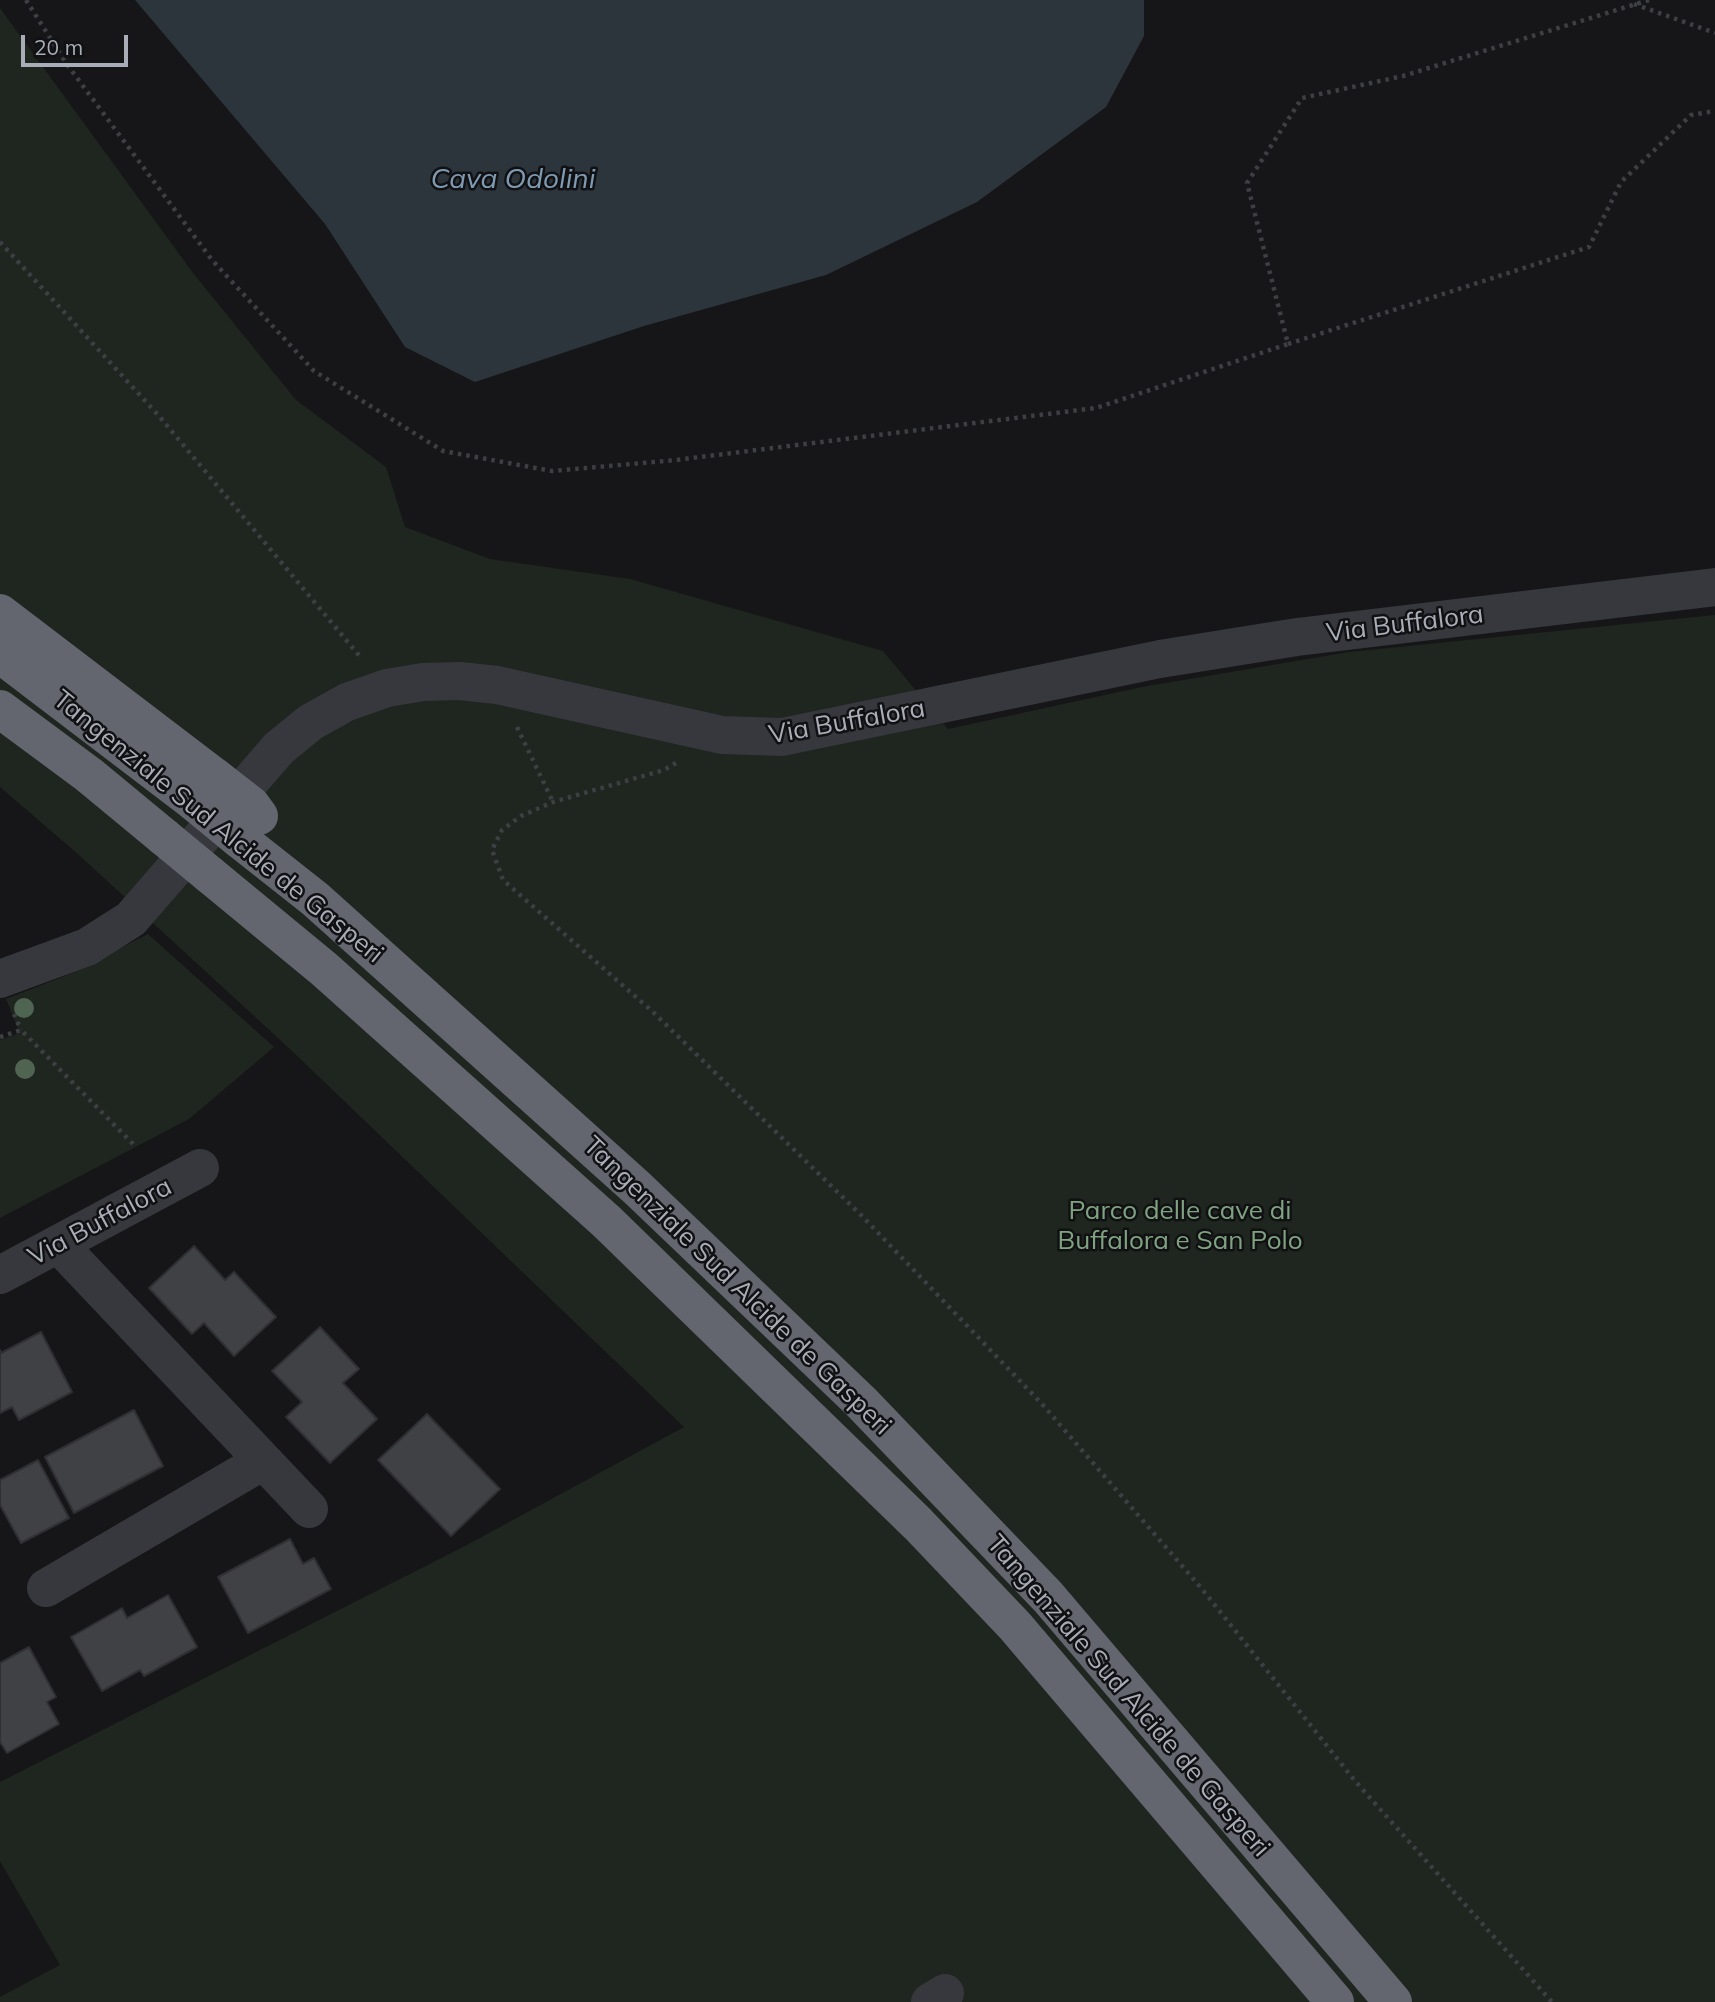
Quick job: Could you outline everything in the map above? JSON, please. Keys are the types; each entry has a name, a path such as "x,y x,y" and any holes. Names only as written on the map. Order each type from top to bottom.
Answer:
{"highway":[{"path":"0,613 204,790"},
{"name":"Tangenziale Sud Alcide de Gasperi","path":"0,654 204,790 249,827 315,899 636,1188 870,1411 1048,1597 1393,2002"},
{"name":"Tangenziale Sud Alcide de Gasperi","path":"0,709 89,775 324,969 606,1221 918,1524 1015,1626 1335,2002"},
{"path":"0,733 89,775"}],"street":[{"name":"Via Buffalora","path":"0,979 87,947 131,919 279,748 323,715 347,702 387,688 423,681 497,685 722,734 782,737 1160,659 1297,638 1715,587"},
{"name":"Via Buffalora","path":"0,1275 200,1168"},
{"path":"58,1244 309,1509"},
{"path":"46,1588 263,1461"}],"path":[{"path":"26,0 66,63 212,260 314,371 443,451 552,471 676,460 1096,408 1589,247 1621,182 1691,115 1715,111"},
{"path":"1288,344 1247,183 1302,98 1403,76 1649,0"},
{"path":"1633,4 1715,33"},
{"path":"0,242 159,416 387,688"},
{"path":"497,685 553,802"},
{"path":"722,734 664,770 553,802 521,816 502,830 492,850 503,880 653,1012 862,1216 1042,1404 1202,1590 1355,1781 1552,2002"},
{"path":"0,1037 21,1030 136,1147"}],"green space":[{"name":"Parco delle cave di Buffalora e San Polo","path":"0,8 193,273 296,400 386,467 405,527 490,559 630,579 883,651 948,729 1142,687 1349,652 1715,615 1715,2002 0,2002 0,1997 60,1965 0,1861 0,1782 465,1546 684,1427 291,1050 79,855 0,787"},
{"path":"148,934 274,1047 189,1119 0,1218 0,1040 20,1033 6,999 65,976"}],"water":[{"name":"Cava Odolini","path":"135,0 1144,0 1144,36 1106,107 977,202 826,275 644,326 475,382 405,347 325,224"}],"building":[{"path":"194,1246 225,1280 234,1272 276,1317 234,1356 204,1323 192,1334 149,1288"},
{"path":"320,1327 359,1369 343,1383 377,1419 330,1463 286,1417 302,1402 272,1371"},
{"path":"41,1332 72,1392 19,1420 12,1407 0,1413 0,1350 1,1353"},
{"path":"134,1410 163,1466 74,1513 45,1457"},
{"path":"427,1414 500,1489 451,1536 378,1460"},
{"path":"38,1460 69,1518 21,1543 0,1505 0,1480"},
{"path":"290,1539 303,1564 314,1558 331,1589 248,1633 218,1577"},
{"path":"168,1595 197,1647 144,1676 140,1670 102,1691 71,1637 122,1608 127,1618"},
{"path":"29,1647 56,1697 47,1702 59,1724 7,1753 0,1742 0,1663"}]}
